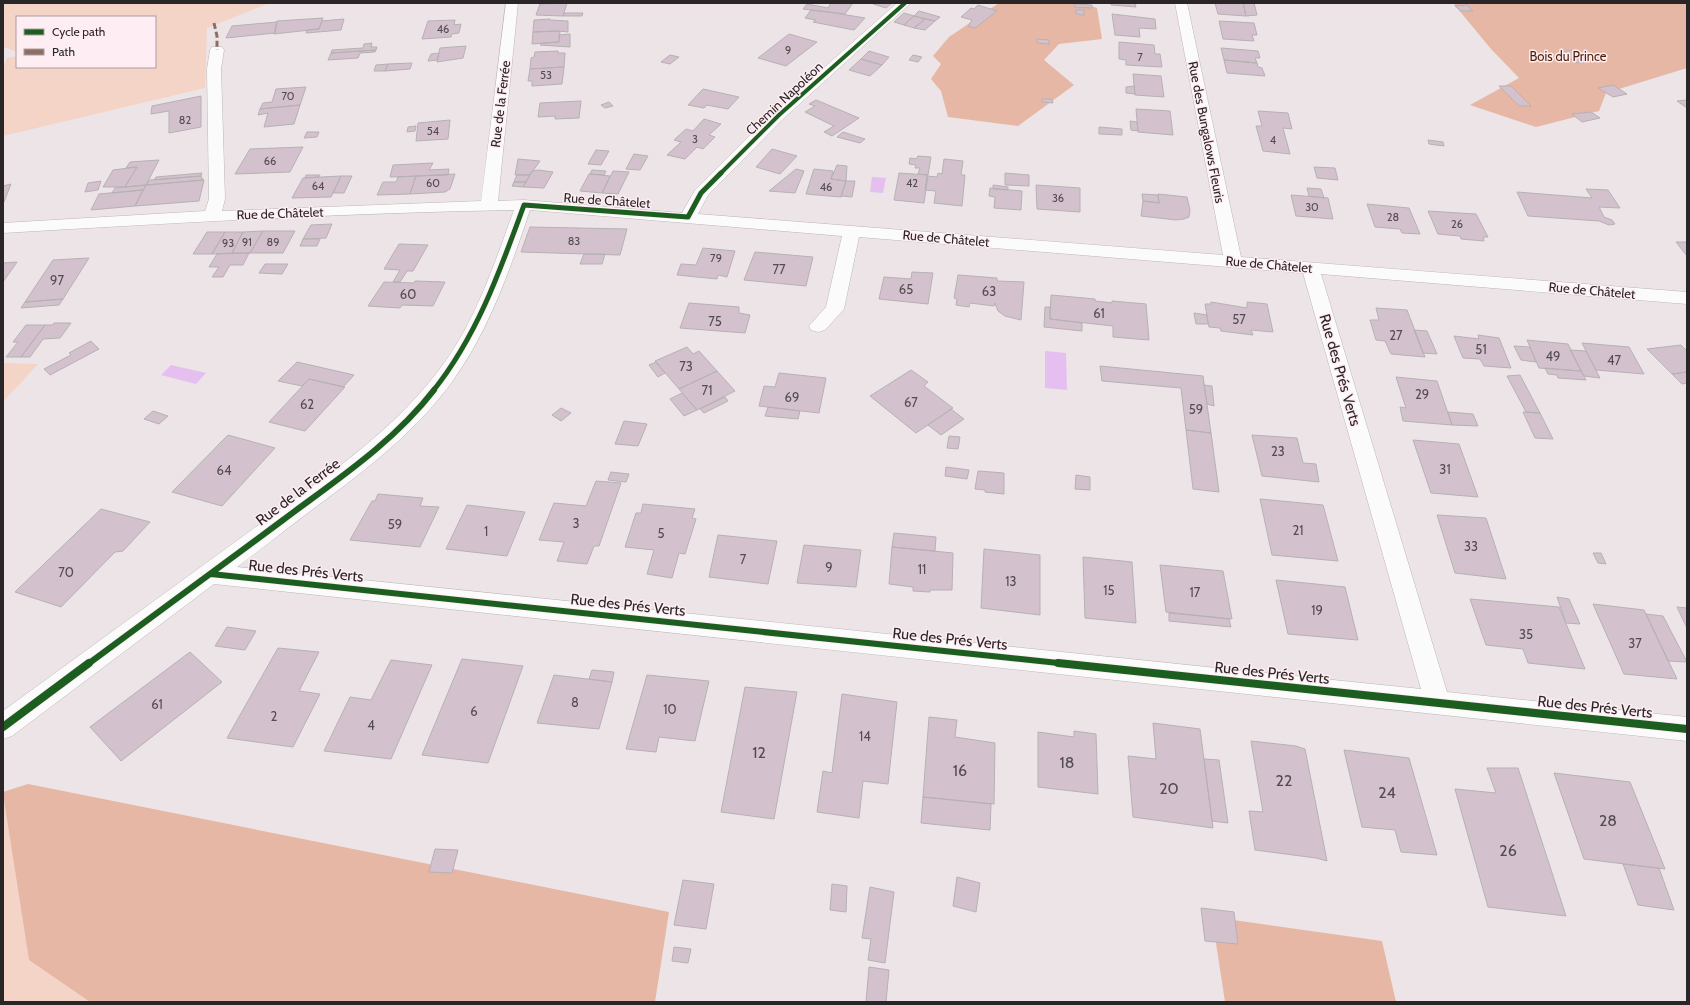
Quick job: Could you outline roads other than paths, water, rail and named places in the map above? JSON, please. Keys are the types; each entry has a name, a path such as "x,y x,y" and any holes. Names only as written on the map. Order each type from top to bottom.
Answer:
{"street":[{"name":"Rue de la Ferrée","path":"489,205 512,3"},
{"name":"Chemin Napoléon","path":"688,217 701,193 768,126 905,3"},
{"name":"Rue des Bungalows Fleuris","path":"1181,3 1233,261"},
{"name":"Rue de Châtelet","path":"212,216 217,199 214,69 217,50"},
{"name":"Rue de Châtelet","path":"3,228 212,216 489,205 524,205 1687,298"},
{"name":"Rue de la Ferrée","path":"3,727 211,574 361,461 426,400 447,373 469,338 492,292 524,205"},
{"path":"818,326 835,309 852,231"},
{"name":"Rue des Prés Verts","path":"1310,267 1438,704"},
{"name":"Rue des Prés Verts","path":"211,574 1687,729"}],"park label":[{"name":"Bois du Prince","path":"1568,56"}]}
